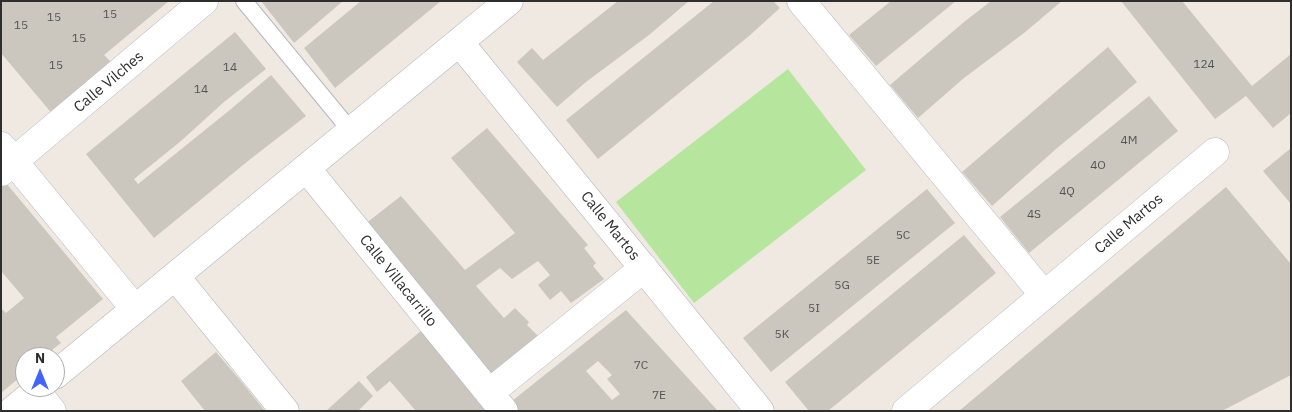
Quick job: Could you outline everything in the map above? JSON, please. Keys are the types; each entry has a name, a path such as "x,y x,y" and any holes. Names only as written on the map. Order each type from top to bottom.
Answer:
{"street":[{"name":"Calle Vilches","path":"135,309 5,160 204,1"},
{"path":"65,373 135,309 509,1"},
{"path":"801,1 1044,296"},
{"name":"Calle Martos","path":"459,42 760,411"},
{"name":"Calle Martos","path":"906,411 1215,152"},
{"name":"Calle Villacarrillo","path":"306,168 497,402 644,268"},
{"path":"175,276 285,411"},
{"path":"12,411 36,397"}],"lane":[{"path":"244,1 351,131"}],"green space":[{"path":"788,69 866,170 694,303 616,202"}],"building":[{"path":"1,1 169,1 104,55 112,63 54,116 1,53"},
{"path":"261,1 343,1 294,43"},
{"path":"361,1 441,1 335,88 304,48"},
{"path":"618,1 689,1 557,107 517,62 532,48 543,60"},
{"path":"714,1 773,1 780,8 749,36 598,159 566,120"},
{"path":"891,1 956,1 876,66 849,35"},
{"path":"991,1 1062,1 1024,33 964,78 918,118 890,85"},
{"path":"1121,1 1182,1 1252,86 1291,54 1291,113 1273,128 1246,96 1215,119"},
{"path":"235,32 266,69 224,102 181,141 134,179 138,184 271,75 306,116 154,238 86,154"},
{"path":"1108,47 1137,82 1056,149 992,206 962,172"},
{"path":"1149,96 1178,131 1029,253 1000,217"},
{"path":"487,128 588,245 584,248 596,263 593,266 604,279 571,303 561,291 550,300 538,285 550,275 538,261 512,279 500,268 476,286 504,318 515,308 529,322 527,325 538,336 491,378 365,224 401,196 465,270 515,233 451,158"},
{"path":"1291,148 1291,204 1263,171"},
{"path":"1,177 103,299 56,337 61,343 56,347 15,347 15,381 1,393 1,308 6,313 24,298 1,271"},
{"path":"1226,187 1291,264 1291,375 1222,411 959,411"},
{"path":"927,189 955,223 771,372 743,338"},
{"path":"964,235 996,273 828,411 809,411 785,382"},
{"path":"626,310 718,411 519,411 512,401","holes":["598,361 612,375 607,379 620,394 612,400 586,371"]},
{"path":"422,330 489,411 416,411 390,381 377,392 366,377"},
{"path":"216,352 265,411 205,411 181,381"},
{"path":"359,381 373,396 358,411 326,411"}]}
